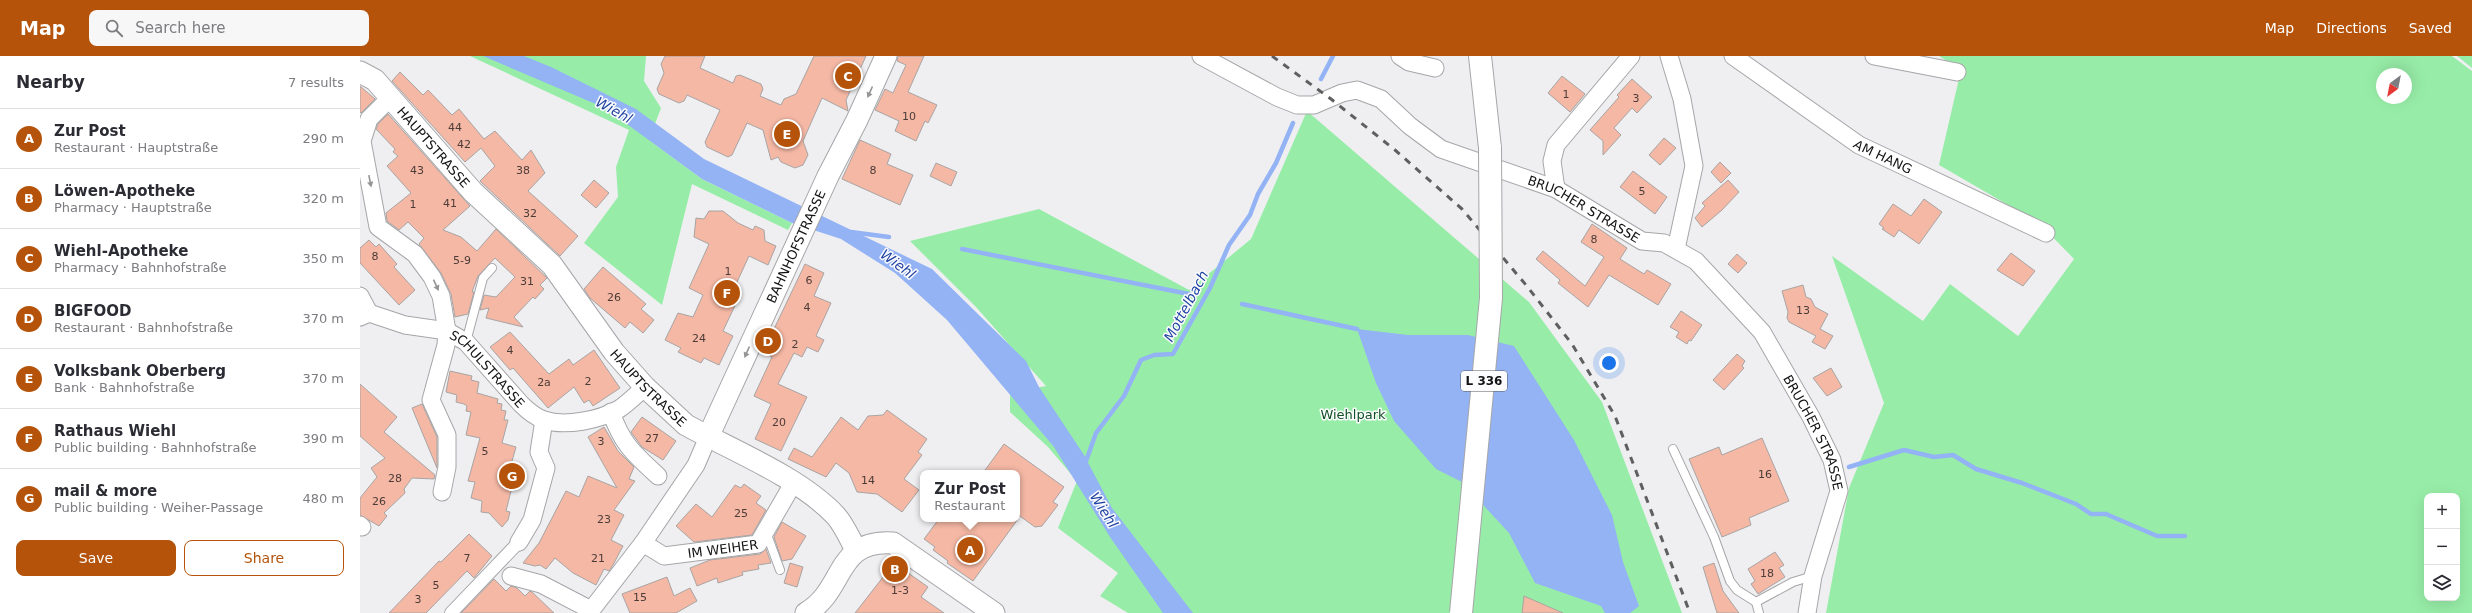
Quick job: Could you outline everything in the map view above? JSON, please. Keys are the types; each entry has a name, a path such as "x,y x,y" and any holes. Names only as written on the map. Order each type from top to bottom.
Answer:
{"main road":[{"name":"L 336","path":"1461,613 1491,298 1490,148 1480,56"}],"street":[{"name":"BAHNHOFSTRASSE","path":"708,437 828,176 857,120 886,56"},
{"name":"BRUCHER STRASSE","path":"1201,56 1277,97 1297,105 1314,105 1342,93 1357,90 1381,100 1410,126 1441,149 1556,189 1642,241 1664,244 1676,249 1696,261 1762,332 1811,417 1832,460 1839,491 1813,576 1807,613"},
{"path":"1400,56 1409,62 1435,68"},
{"path":"1556,189 1552,161 1556,144 1631,56"},
{"path":"1669,56 1682,99 1694,166 1676,249"},
{"name":"AM HANG","path":"1733,56 1859,145 2046,233"},
{"path":"1874,56 1957,72"},
{"name":"HAUPTSTRASSE","path":"360,72 375,80 473,192 552,265 594,326 645,387 686,425 794,482 818,498 837,517 856,550"},
{"path":"391,97 369,119 362,141 378,227 414,254 432,277 441,296 447,331 446,345 431,400 447,435 447,467 442,492"},
{"path":"360,296 364,315"},
{"name":"SCHULSTRASSE","path":"364,315 405,325 447,331 466,342 521,404 531,414 544,420 560,423 612,412 645,387"},
{"path":"612,412 617,429 626,447 658,476"},
{"path":"451,613 519,542 532,520 546,468 539,452 544,420"},
{"path":"511,576 541,584 590,612 643,543 696,465 708,437"},
{"name":"IM WEIHER","path":"643,543 664,556 758,544 794,482"},
{"path":"809,612 825,597 856,550 876,542 893,543 994,613"}],"lane":[{"path":"466,342 483,278 492,268"},
{"path":"1674,449 1714,537 1730,582 1737,590 1756,602 1759,613"},
{"path":"765,531 780,570"},
{"path":"1756,602 1793,582 1813,576"}],"green space":[{"path":"470,56 646,56 644,81 661,108 649,140 702,179 792,223 788,230 692,184 662,305 584,243 618,197 616,167 629,130"},
{"path":"1939,56 2452,56 2472,71 2472,613 1826,613 1849,488 1884,403 1832,256 1923,321 1950,284 2018,336 2074,259 2039,223 1939,165 1961,70"},
{"path":"2457,56 2472,56 2472,68"},
{"name":"Wiehlpark","path":"1307,111 1529,302 1602,402 1682,613 1128,613 1100,596 1118,573 1058,528 1077,481 1048,447 1010,412 1010,393 1046,386 976,307 910,241 1039,209 1189,290 1251,239"}],"water":[{"name":"Wiehl","path":"483,56 524,56 551,67 636,109 704,159 932,269 1026,361 1039,387 1084,455 1112,508 1193,613 1163,613 1110,537 1054,447 947,320 895,273 841,239 792,223 702,179 605,108"},
{"path":"1357,329 1408,335 1468,335 1514,346 1574,440 1612,515 1623,562 1639,606 1630,613 1605,613 1601,606 1535,583 1509,533 1462,482 1436,469 1394,421 1376,383"}],"building":[{"path":"665,56 705,56 700,68 733,83 736,76 740,75 761,84 763,89 760,96 781,105 784,99 796,94 814,56 866,56 846,100 848,111 822,98 803,141 808,155 803,165 795,168 781,162 778,157 771,160 763,130 747,123 732,155 728,157 707,147 705,142 720,110 687,95 684,101 679,103 659,94 657,89 664,73 661,64"},
{"path":"898,56 924,56 908,92 937,105 928,123 925,121 916,141 895,131 899,121 875,110 885,89 893,93 906,65 897,61"},
{"path":"400,72 423,95 428,90 452,115 459,109 484,139 495,131 522,160 531,150 545,173 528,191 578,236 560,256 480,181 495,166 481,148 465,162 392,81"},
{"path":"1562,76 1585,94 1570,112 1548,93"},
{"path":"1632,79 1652,97 1637,113 1632,108 1614,128 1621,135 1603,155 1603,141 1590,130 1619,97 1617,95"},
{"path":"360,86 375,99 361,113 360,112"},
{"path":"388,114 470,206 443,230 461,237 477,251 496,229 547,278 540,285 544,289 535,299 533,297 514,317 523,327 486,318 489,308 480,310 484,295 496,297 515,277 495,258 478,276 472,292 474,292 468,314 455,317 451,294 441,273 419,244 424,238 408,222 399,230 387,221 386,213 411,193 387,166 398,156 393,152 395,149 376,129 378,124"},
{"path":"1664,138 1676,148 1660,165 1649,155"},
{"path":"860,140 891,154 887,164 913,175 900,205 842,179"},
{"path":"1720,162 1731,173 1721,183 1711,172"},
{"path":"936,163 957,172 951,186 930,176"},
{"path":"1633,171 1667,197 1655,214 1620,187"},
{"path":"594,180 609,193 596,208 581,195"},
{"path":"1728,180 1739,192 1722,210 1702,227 1695,218 1705,206 1702,203"},
{"path":"1924,199 1942,212 1919,244 1899,230 1894,237 1882,229 1884,228 1879,224 1893,204 1911,216"},
{"path":"709,211 723,211 738,223 753,230 755,226 764,230 765,241 776,246 768,265 749,256 732,293 739,297 723,331 733,336 719,365 704,358 701,363 678,352 681,348 665,340 678,313 693,317 703,295 689,288 709,244 694,237 696,218 704,219"},
{"path":"1592,224 1627,248 1620,259 1644,274 1647,270 1671,284 1658,305 1609,275 1588,307 1558,283 1560,280 1536,259 1543,251 1585,286 1604,257 1581,242"},
{"path":"369,240 376,247 379,244 397,264 394,267 415,290 399,305 360,263 360,248"},
{"path":"2011,253 2035,271 2023,286 1997,270"},
{"path":"1737,254 1747,263 1738,273 1728,264"},
{"path":"805,264 824,273 814,296 831,303 816,336 824,340 818,352 807,347 802,357 794,353 778,384 807,397 781,451 755,439 771,404 754,396 772,357 763,352"},
{"path":"603,267 646,304 641,309 654,320 643,333 630,322 625,328 590,298 584,289"},
{"path":"1803,285 1806,297 1811,299 1815,307 1828,314 1820,329 1833,336 1825,349 1812,342 1816,336 1789,322 1787,318 1788,312 1782,291"},
{"path":"1681,311 1702,325 1691,341 1689,340 1687,344 1676,337 1679,332 1670,327"},
{"path":"510,332 549,374 569,359 573,365 594,350 620,388 593,406 589,400 584,403 574,387 548,408 513,368 510,370 490,347"},
{"path":"1737,354 1745,361 1742,366 1744,368 1724,390 1713,380"},
{"path":"1831,368 1842,387 1827,396 1813,378"},
{"path":"450,371 472,376 471,380 479,382 477,393 498,399 497,403 502,404 501,410 506,411 504,420 508,420 502,443 516,447 510,468 516,471 506,511 510,512 508,520 502,527 489,513 481,512 482,501 471,498 475,482 468,481 480,438 466,435 471,412 466,411 467,406 464,404 456,402 457,395 446,392"},
{"path":"360,384 397,417 384,432 435,475 434,479 412,478 404,489 405,493 384,513 387,516 379,526 360,515 360,498 377,477 371,468 385,458 360,436"},
{"path":"422,404 437,437 437,468 412,408"},
{"path":"887,410 927,439 918,452 922,455 904,479 919,490 902,512 877,494 857,492 849,473 836,463 826,477 788,459 794,448 812,457 841,417 858,430 868,416 883,415"},
{"path":"642,417 676,441 663,460 642,447 631,432"},
{"path":"604,427 618,451 634,467 629,479 635,481 614,510 624,515 611,540 623,546 613,565 609,571 604,569 596,585 573,573 555,558 546,569 540,565 535,566 523,563 539,543 566,491 579,497 588,476 617,488 588,437"},
{"path":"1762,438 1789,501 1749,518 1751,525 1722,537 1689,459 1719,447 1722,455"},
{"path":"1004,444 1064,487 1053,502 1058,505 1042,526 1035,527 1020,516 1020,470 985,470"},
{"path":"744,484 761,496 756,503 766,510 752,535 694,542 676,526 696,504 712,517 735,485 741,488"},
{"path":"782,522 806,536 792,559 782,561 774,537"},
{"path":"937,522 1016,522 973,581 947,563 948,561 933,550 935,547 924,539"},
{"path":"469,534 492,556 474,578 467,571 426,613 389,613 439,561 441,562"},
{"path":"766,549 771,563 758,565 759,569 742,572 743,575 718,583 717,578 697,586 690,568 710,560 760,554"},
{"path":"1775,552 1784,565 1779,568 1785,577 1758,594 1751,584 1755,581 1748,569"},
{"path":"790,563 803,567 797,587 784,583"},
{"path":"894,563 928,587 921,597 944,613 855,613"},
{"path":"1714,563 1723,591 1739,613 1717,613 1703,567"},
{"path":"667,577 674,596 690,588 697,601 676,613 630,613 622,594"},
{"path":"494,579 506,591 511,586 517,588 525,596 530,591 532,592 554,613 461,613"},
{"path":"1524,596 1563,613 1522,613"}],"waterway":[{"name":"Mottelbach","path":"1321,79 1333,56"},
{"name":"Mottelbach","path":"1085,464 1096,433 1124,396 1141,360 1154,355 1173,354 1210,288 1229,245 1250,215 1258,194 1276,163 1293,123"},
{"path":"851,232 889,237"},
{"path":"962,249 1194,295"},
{"path":"1242,304 1357,329"},
{"path":"1849,467 1904,450 1934,457 1953,455 1976,469 2022,483 2076,504 2091,514 2106,514 2157,536 2185,536"}],"railway":[{"path":"1272,56 1331,99 1395,150 1462,209 1526,285 1572,344 1615,416 1690,613"}],"place":[{"name":"Wiehl-Apotheke","path":"848,76"},
{"name":"Volksbank Oberberg","path":"787,134"},
{"name":"Rathaus Wiehl","path":"727,293"},
{"name":"BIGFOOD","path":"768,341"},
{"name":"mail & more","path":"512,476"},
{"name":"Zur Post","path":"970,550"},
{"name":"Löwen-Apotheke","path":"895,569"}]}
